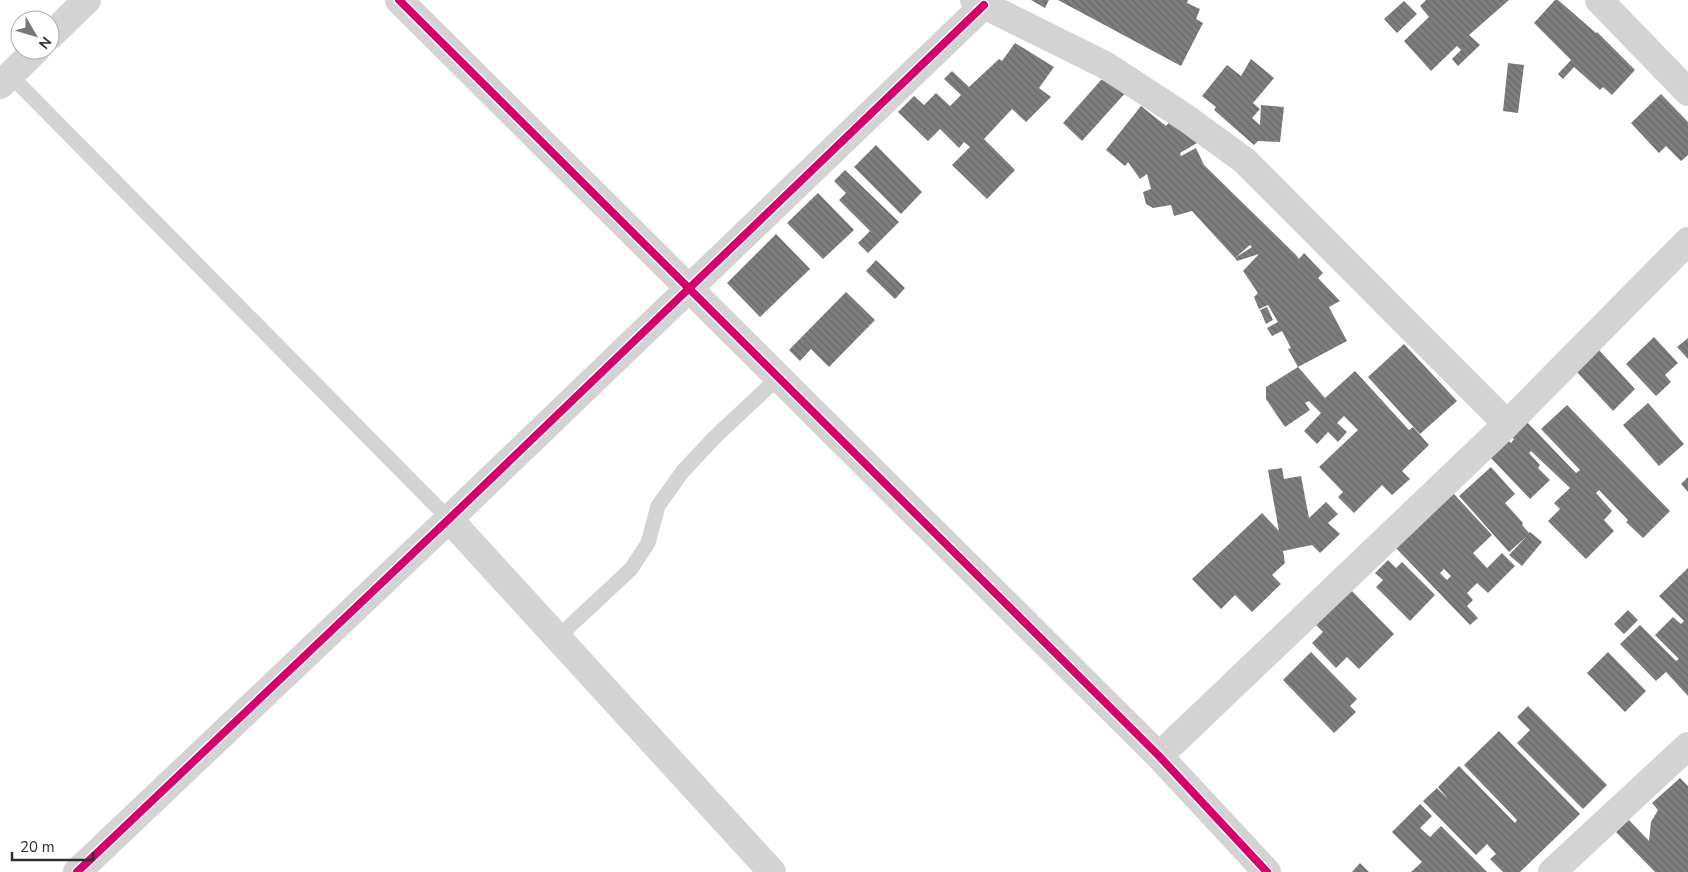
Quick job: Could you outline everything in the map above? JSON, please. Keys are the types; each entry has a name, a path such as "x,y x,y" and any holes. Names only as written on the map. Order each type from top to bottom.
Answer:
{"street":[{"path":"60,26 87,0"},
{"path":"399,0 690,287 1159,756 1267,872"},
{"path":"1599,0 1688,92"},
{"path":"77,872 690,287 979,2 1105,64 1186,118 1245,161 1508,424"},
{"path":"5,80 26,60"},
{"path":"1159,756 1508,424 1688,241"},
{"path":"449,519 772,872"},
{"path":"1552,872 1688,746"}],"lane":[{"path":"5,80 449,519"},
{"path":"558,638 631,569 648,543 658,506 683,471 716,436 779,377"}],"building":[{"path":"1031,0 1049,0 1045,8"},
{"path":"1058,0 1188,0 1187,3 1200,9 1196,19 1203,23 1181,66"},
{"path":"1426,0 1509,0 1469,35 1480,45 1458,66 1452,59 1461,50 1457,46 1431,71 1404,41 1429,17 1420,6"},
{"path":"1555,0 1558,0 1597,32 1635,70 1612,95 1603,87 1600,90 1574,67 1563,79 1558,74 1571,60 1534,23"},
{"path":"1404,1 1417,14 1397,33 1384,19"},
{"path":"1015,43 1054,67 1039,88 1051,97 1026,122 1012,109 984,139 1015,170 987,199 952,165 970,147 964,142 959,148 940,129 928,141 898,112 914,96 924,105 936,93 950,106 961,95 944,79 952,71 969,87 999,59 1002,61"},
{"path":"1251,59 1274,78 1253,103 1260,109 1252,118 1260,125 1261,105 1284,107 1280,142 1258,141 1254,145 1214,110 1216,107 1202,96 1227,65 1241,76"},
{"path":"1508,63 1524,65 1518,113 1503,111"},
{"path":"1101,80 1115,81 1127,91 1082,141 1063,123"},
{"path":"1661,94 1688,122 1688,155 1681,161 1666,146 1659,153 1631,123"},
{"path":"1141,106 1166,126 1171,120 1197,143 1180,153 1181,156 1196,148 1204,165 1299,259 1304,253 1323,273 1318,278 1340,301 1329,307 1347,341 1298,367 1288,349 1291,348 1282,331 1272,336 1267,328 1278,322 1268,305 1259,309 1254,297 1258,293 1243,271 1259,254 1237,261 1192,211 1174,216 1171,205 1153,208 1146,204 1143,192 1151,189 1147,174 1140,179 1128,162 1125,166 1106,150","holes":["1250,245 1252,247 1235,258"]},
{"path":"876,145 922,192 901,214 854,167"},
{"path":"845,170 899,222 868,253 858,243 870,231 839,200 846,193 834,181"},
{"path":"818,193 854,230 823,259 787,223"},
{"path":"776,234 810,269 760,317 727,283"},
{"path":"876,260 905,288 895,299 866,271"},
{"path":"846,292 875,320 829,367 811,349 800,361 789,350"},
{"path":"1267,307 1273,320 1266,324 1260,310"},
{"path":"1654,337 1678,363 1665,375 1671,382 1656,396 1626,364"},
{"path":"1688,338 1688,359 1677,347"},
{"path":"1404,344 1457,401 1420,434 1368,377"},
{"path":"1599,350 1635,389 1613,411 1576,371"},
{"path":"1298,367 1325,398 1355,371 1409,430 1413,427 1429,445 1402,471 1410,479 1392,495 1382,485 1354,513 1338,497 1343,492 1319,467 1358,430 1344,416 1337,423 1347,432 1338,442 1328,432 1317,444 1304,431 1321,413 1309,401 1305,403 1310,410 1285,427 1266,399 1266,387"},
{"path":"1648,403 1684,444 1659,466 1623,425"},
{"path":"1567,405 1670,511 1643,538 1626,522 1628,520 1599,490 1596,493 1612,511 1604,520 1614,531 1586,559 1548,521 1560,509 1554,503 1570,488 1531,451 1529,453 1540,465 1538,468 1550,480 1530,499 1490,457 1508,440 1511,443 1514,439 1511,437 1527,422 1576,473 1580,470 1541,429"},
{"path":"1491,467 1515,494 1505,503 1523,523 1522,525 1529,533 1542,542 1522,566 1509,555 1526,537 1509,552 1459,496"},
{"path":"1282,468 1284,479 1301,476 1309,518 1326,502 1338,514 1328,523 1340,534 1320,553 1312,545 1283,551 1285,563 1272,575 1281,584 1252,612 1235,595 1221,609 1192,579 1262,513 1279,531 1268,470"},
{"path":"1688,477 1688,492 1681,484"},
{"path":"1453,493 1492,535 1473,553 1487,568 1502,553 1515,566 1488,593 1477,583 1467,593 1473,600 1467,606 1478,618 1470,625 1396,548","holes":["1444,569 1451,576 1447,580 1440,573"]},
{"path":"1388,560 1396,568 1402,562 1435,595 1410,621 1376,587 1383,580 1375,573"},
{"path":"1688,568 1688,696 1666,672 1656,681 1620,644 1640,625 1676,661 1679,659 1655,635 1673,617 1681,624 1684,621 1659,596"},
{"path":"1350,589 1394,634 1359,669 1347,657 1336,668 1312,643 1323,632 1315,624"},
{"path":"1628,610 1638,620 1624,634 1614,624"},
{"path":"1311,652 1357,699 1350,706 1356,712 1334,733 1283,680"},
{"path":"1608,652 1646,691 1625,712 1587,673"},
{"path":"1528,706 1607,785 1583,809 1517,743 1530,730 1517,717"},
{"path":"1499,731 1580,814 1520,872 1503,872 1490,859 1496,854 1487,844 1476,855 1423,801 1437,788 1448,799 1438,787 1459,766 1515,823 1517,820 1464,765"},
{"path":"1680,778 1688,786 1688,872 1655,872 1616,832 1629,820 1649,841 1651,822 1658,810 1652,803"},
{"path":"1420,804 1432,816 1420,828 1430,837 1441,826 1487,872 1411,872 1422,862 1392,832"},
{"path":"1360,863 1369,872 1352,872"}],"cycle path":[{"path":"399,0 1159,756 1267,872"},
{"path":"77,872 449,519 984,5"}]}
